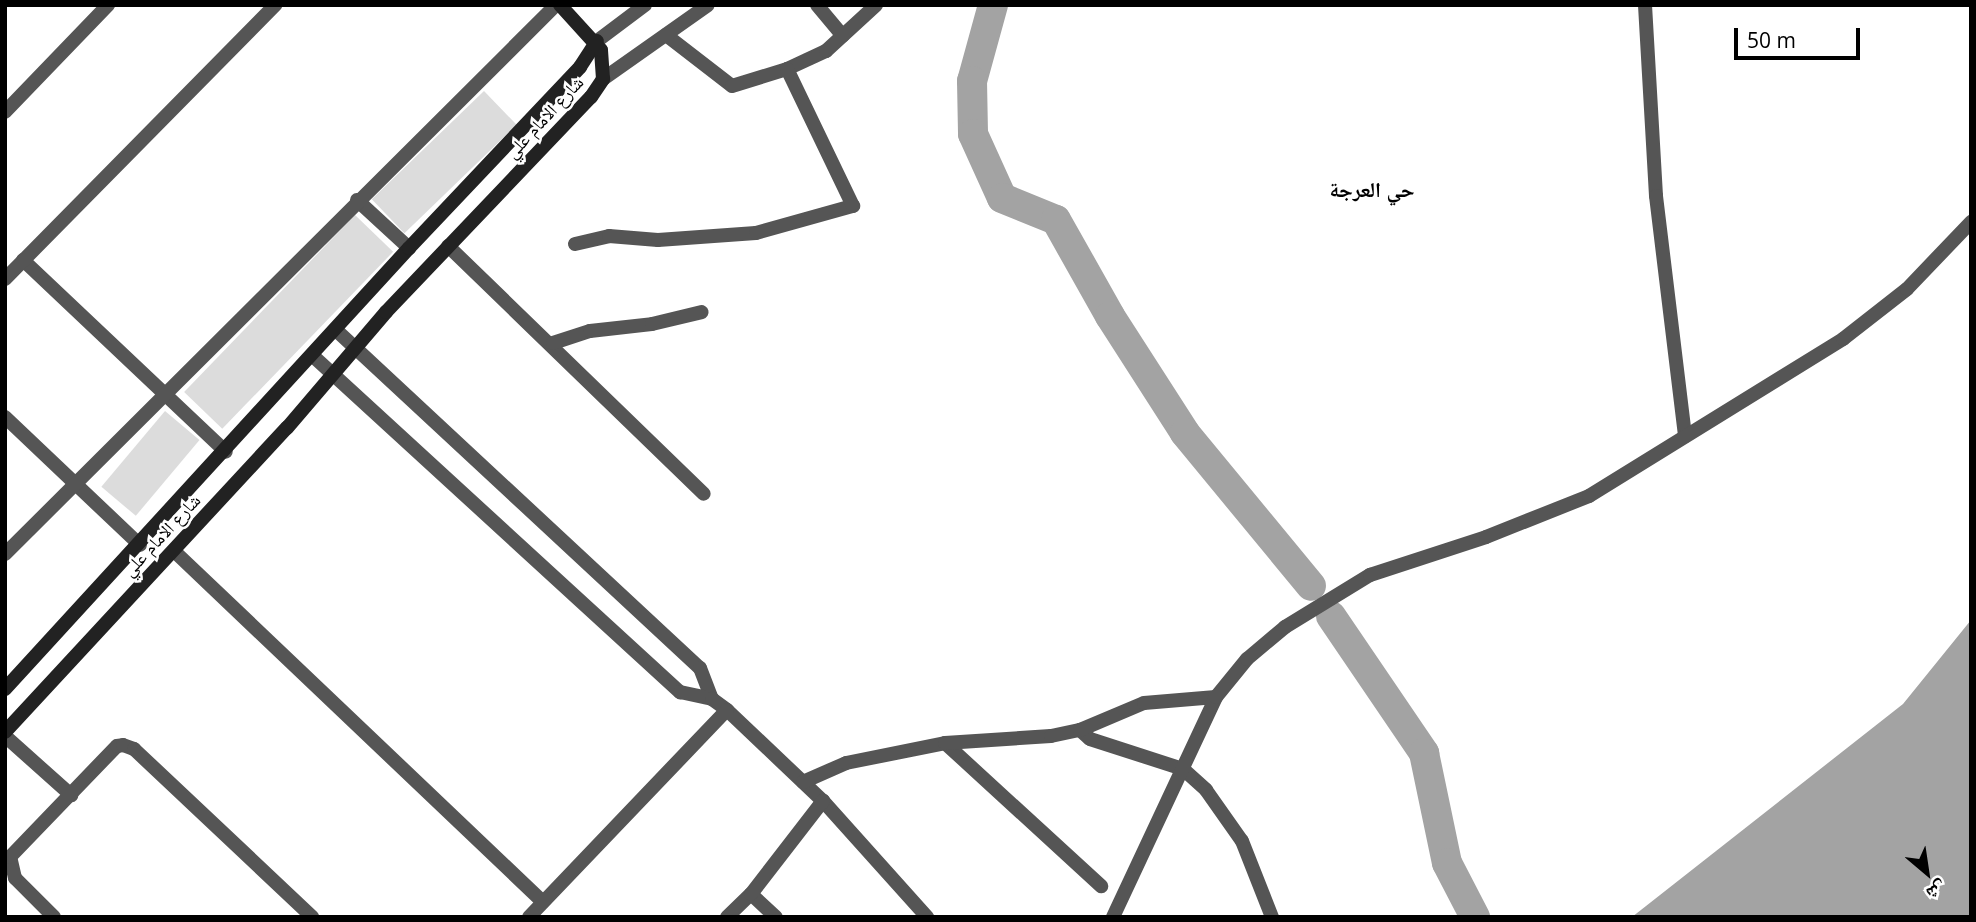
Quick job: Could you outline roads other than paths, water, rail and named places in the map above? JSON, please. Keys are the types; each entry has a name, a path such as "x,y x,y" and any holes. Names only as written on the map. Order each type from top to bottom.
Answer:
{"street":[{"path":"5,112 108,5"},
{"path":"5,279 275,5"},
{"path":"5,554 75,488 358,200 558,5 597,41 645,5"},
{"path":"603,79 708,5"},
{"path":"817,5 843,36"},
{"path":"666,35 732,86 787,69 826,51 876,5"},
{"path":"1645,5 1656,196 1685,436"},
{"name":"شارع الامام علي","path":"5,734 332,377 447,246 583,107 603,79 597,41"},
{"name":"شارع الامام علي","path":"5,689 226,452 409,248 580,67 597,41"},
{"path":"575,244 609,236 658,240 756,233 853,206 787,69"},
{"path":"358,200 409,248"},
{"path":"1113,917 1216,697 1247,659 1285,627 1370,575 1486,537 1589,496 1877,314 1971,222"},
{"path":"447,246 553,343 704,494"},
{"path":"23,260 226,452"},
{"path":"553,343 590,331 652,324 702,312"},
{"path":"336,330 700,668 712,699"},
{"path":"313,356 332,377 680,692 712,699 727,710 823,801 927,917"},
{"path":"5,417 75,488 140,545"},
{"path":"174,551 543,902"},
{"path":"803,782 846,763 945,743 1080,730 1144,703 1216,697"},
{"path":"529,917 727,710"},
{"path":"1080,730 1097,742 1182,769 1225,813 1242,841 1272,917"},
{"path":"5,734 71,794"},
{"path":"945,743 1101,886"},
{"path":"54,917 15,878 10,857 117,746 134,749 312,917"},
{"path":"727,917 751,894 823,801"},
{"path":"751,894 776,917"}],"waterway":[{"path":"993,5 972,81 973,134 1002,198 1056,220 1110,316 1185,433 1311,586"},
{"path":"1331,616 1424,753 1447,863 1475,917"}],"district":[{"name":"حي العرجة","path":"1372,189"}]}
